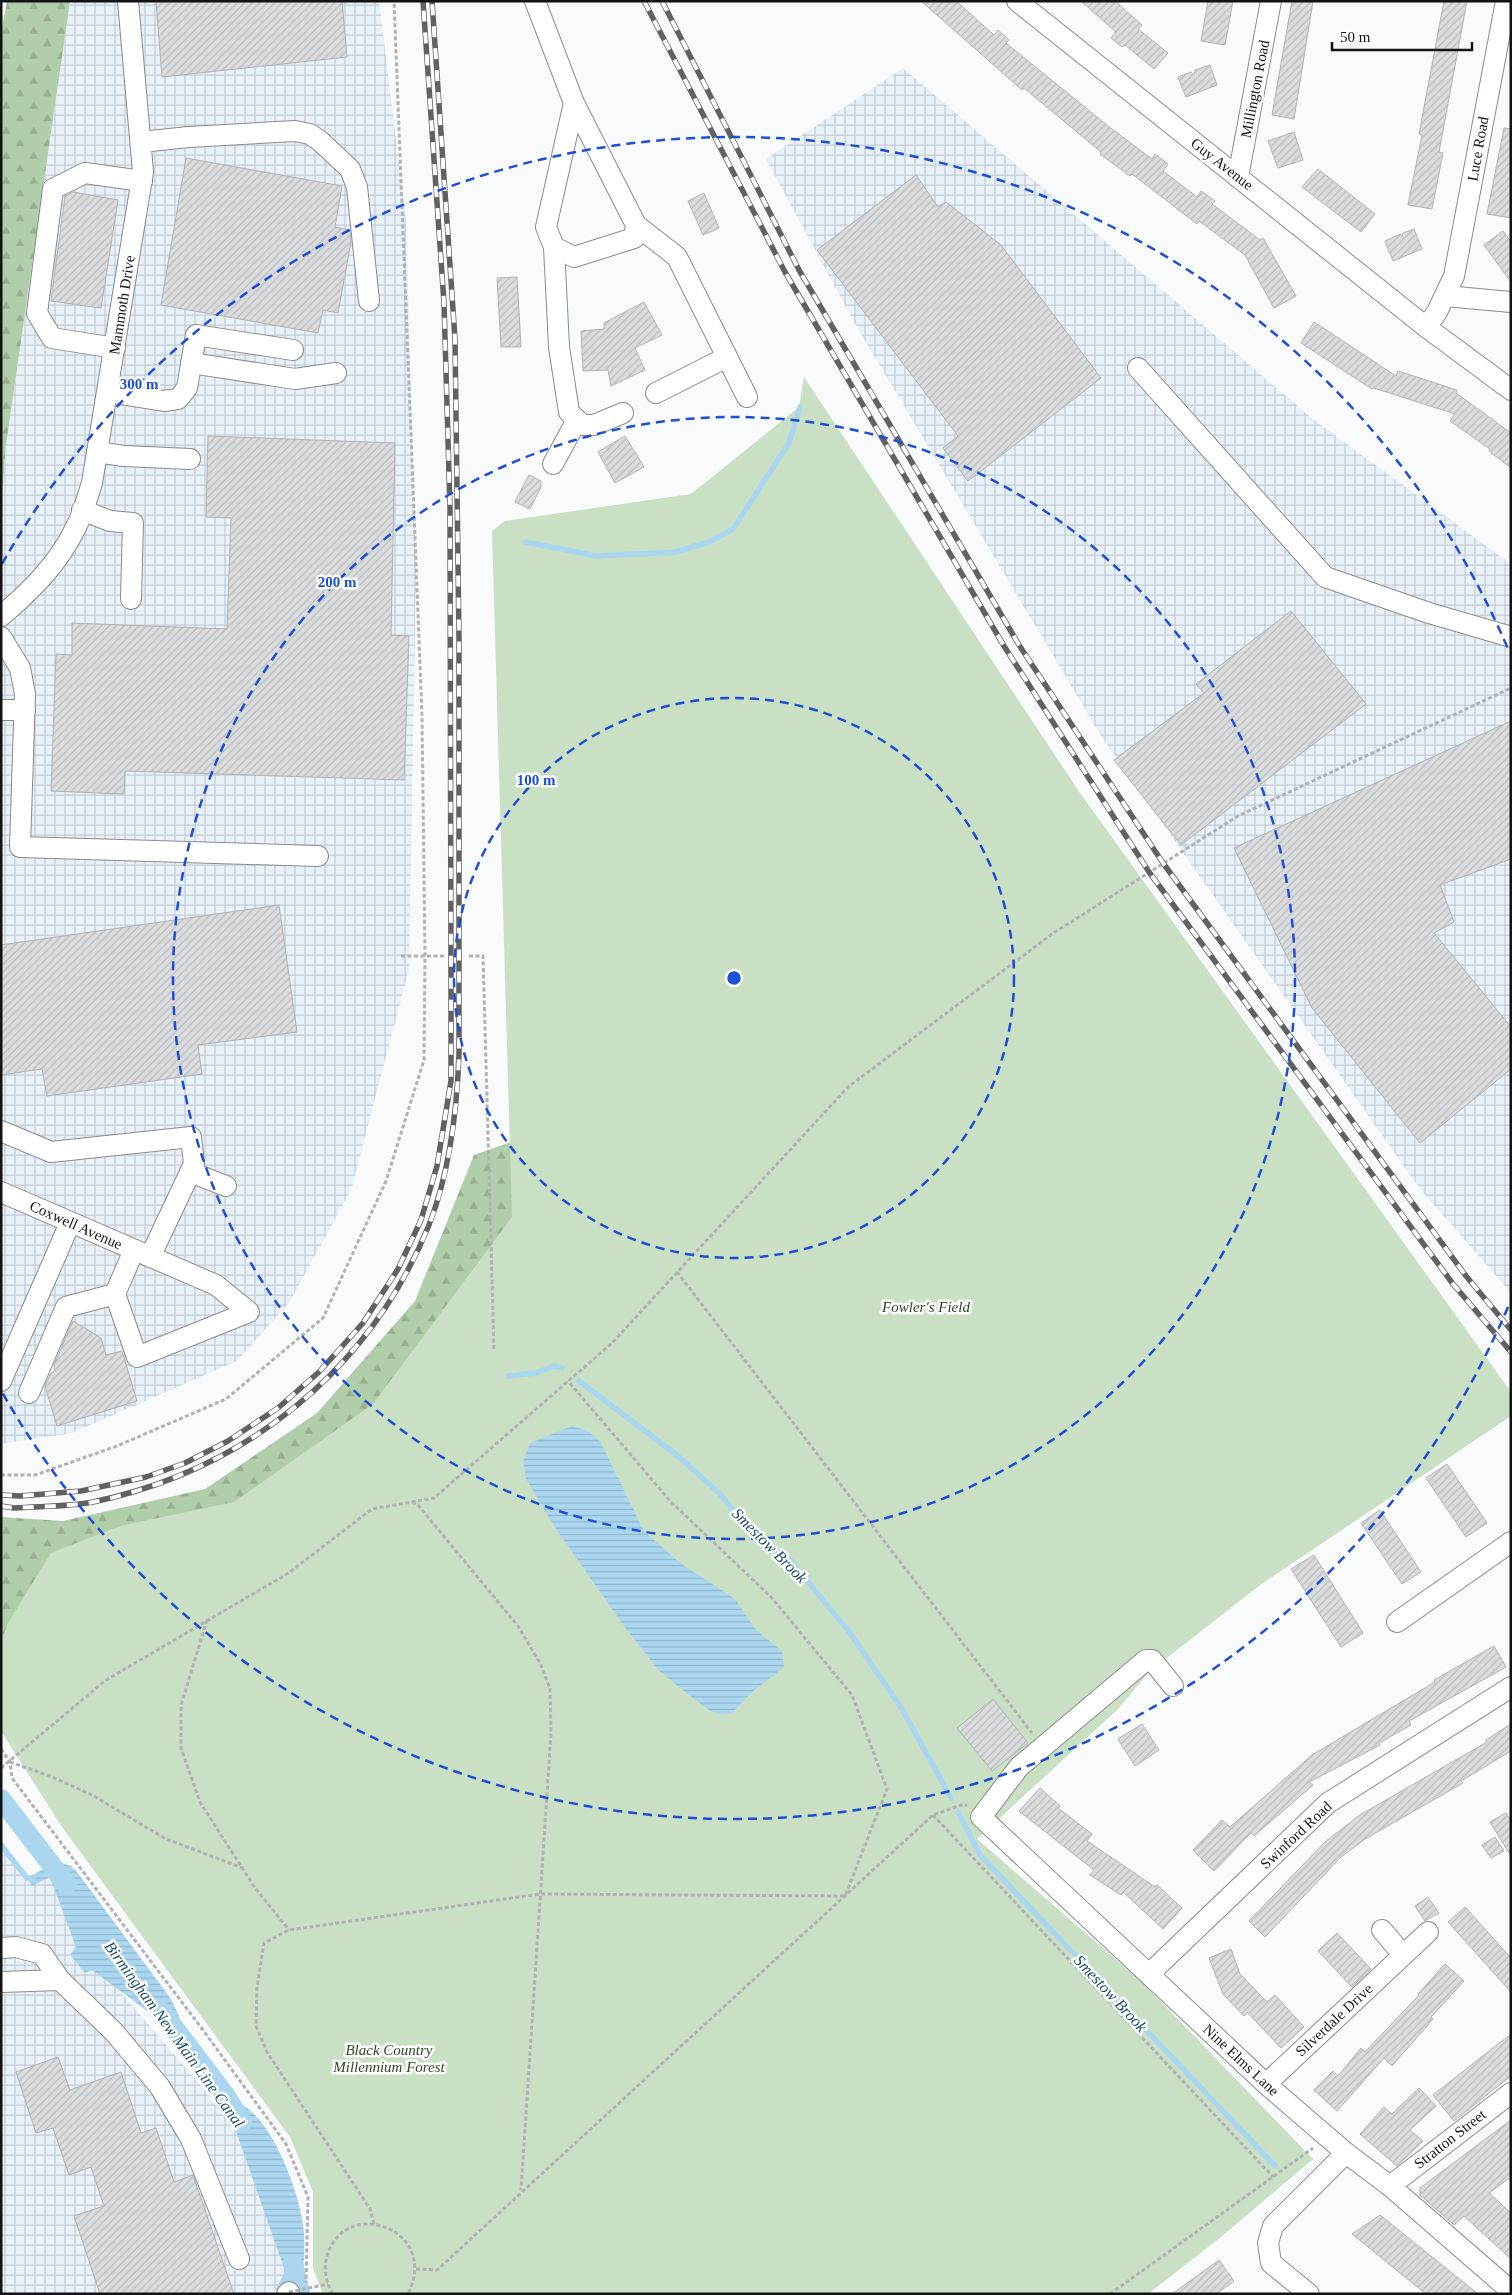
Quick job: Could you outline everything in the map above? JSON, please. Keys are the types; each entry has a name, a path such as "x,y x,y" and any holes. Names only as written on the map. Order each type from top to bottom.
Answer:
{"street":[{"name":"Mammoth Drive","path":"1,616 29,593 57,560 76,527 92,483 142,181 141,142 128,1"},
{"path":"536,1 574,103 636,225 677,257 747,397"},
{"name":"Guy Avenue","path":"1017,1 1426,327 1511,390"},
{"name":"Millington Road","path":"1238,177 1271,1"},
{"name":"Luce Road","path":"1445,296 1454,276 1460,249 1506,1"},
{"path":"574,103 546,227 554,247 559,347 569,412 582,425 594,425 623,414"},
{"path":"141,142 283,130 310,134 350,169 354,176 357,187 369,301"},
{"path":"115,348 52,338 37,313 53,189 85,172 142,181"},
{"path":"554,247 574,257 634,238 636,225"},
{"path":"1426,327 1445,296 1511,302"},
{"path":"108,392 164,401 178,399 187,388 196,335 293,350"},
{"path":"656,392 727,357"},
{"path":"191,363 295,379 336,373"},
{"path":"1138,368 1326,577 1429,613 1511,637"},
{"path":"553,464 577,420"},
{"path":"98,452 124,456 190,459"},
{"path":"82,510 110,520 133,523 131,599"},
{"path":"1,637 14,657 24,681 25,710 20,847 318,856"},
{"path":"1,710 25,710"},
{"path":"1,1131 51,1152 191,1137 194,1164 142,1254 115,1294 66,1307 29,1393"},
{"path":"187,1179 226,1186"},
{"name":"Coxwell Avenue","path":"1,1192 216,1285 249,1312 137,1357 115,1294"},
{"path":"1,1381 70,1223"},
{"path":"1396,1622 1470,1569 1508,1549"},
{"path":"981,1817 1019,1767 1146,1660 1152,1660 1173,1686"},
{"name":"Swinford Road","path":"1149,1974 1328,1803 1511,1687"},
{"name":"Nine Elms Lane","path":"981,1817 1266,2084 1346,2153 1390,2186 1511,2290"},
{"path":"1382,1930 1403,1955"},
{"name":"Silverdale Drive","path":"1266,2084 1428,1932"},
{"path":"1,1948 16,1947 42,1954 60,1980 114,2032 160,2087 191,2139 239,2259"},
{"path":"1,1982 60,1980"},
{"name":"Stratton Street","path":"1390,2186 1511,2093"},
{"path":"1309,2294 1271,2263 1268,2243 1273,2226 1346,2153"}],"path":[{"path":"1,1475 35,1475 117,1446 226,1399 323,1318 386,1182 424,1060 425,956 422,716 394,1"},
{"path":"1,1768 106,1680 286,1574 372,1509 434,1498 612,1343 848,1087 1052,934 1238,816 1511,688"},
{"path":"401,956 446,956"},
{"path":"469,956 483,956 494,1351"},
{"path":"677,1272 1043,1746"},
{"path":"568,1381 670,1501 771,1597 852,1696 887,1789 845,1896"},
{"path":"412,1502 418,1505 518,1626 541,1665 550,1689 551,1733 521,2190"},
{"path":"208,1620 181,1705 181,1748 200,1802 274,1914 289,1930"},
{"path":"1,1749 10,1762 12,1778 203,2030 286,2144 308,2197 294,2293 328,2284"},
{"path":"10,1762 50,1776 92,1795 166,1839 243,1869"},
{"path":"416,2269 437,2270 521,2190 933,1815 964,1804 981,1817"},
{"path":"933,1815 1273,2177"},
{"path":"374,2224 370,2209 267,2052 256,2026 257,1987 264,1943 289,1930 540,1894 845,1896"},
{"path":"1110,2294 1327,2137"},
{"path":"333,2294 328,2284 326,2261 330,2248 338,2237 354,2227 374,2224 387,2227 399,2234 408,2244 414,2256 416,2269 408,2294"}],"shaded area":[{"path":"70,1 379,1 406,222 416,571 409,969 351,1190 289,1303 237,1361 72,1433 1,1444 1,509 6,445"},
{"path":"903,68 1314,420 1511,564 1511,1293 1420,1189 1103,739 855,324 766,159"},
{"path":"1,1845 32,1886 50,1876 77,1948 70,1956 85,1973 92,1969 118,1989 233,2123 287,2275 279,2289 262,2294 1,2294"}],"green space":[{"path":"7,1 70,1 6,445 1,509 1,33"},
{"name":"Fowler's Field","path":"804,377 1080,793 1511,1392 1511,1416 1260,1585 1150,1671 1118,1709 977,1839 1142,1982 1313,2159 1221,2237 1148,2294 323,2294 313,2268 313,2192 290,2137 62,1827 1,1731 1,1641 8,1623 51,1553 120,1526 234,1502 373,1404 512,1217 492,531 505,521 691,494 799,407"},
{"path":"511,1142 586,1190 659,1215 1,1731 1,1517 63,1521 205,1489 317,1413 415,1301 474,1155"}],"water":[{"path":"572,1426 586,1430 600,1441 644,1531 680,1563 735,1599 756,1630 782,1651 784,1667 752,1692 731,1714 720,1714 709,1710 658,1670 624,1626 556,1529 526,1479 523,1461 530,1443"},
{"path":"56,1861 71,1866 77,1872 171,1999 179,2016 177,2033 92,1970 85,1973 70,1955 76,1947 50,1877 32,1886 27,1878 49,1866 51,1862"},
{"path":"228,2100 243,2105 256,2116 268,2132 288,2171 300,2210 304,2232 303,2283 299,2290 290,2285 233,2123"}],"building":[{"path":"156,1 342,1 347,57 162,77"},
{"path":"921,1 956,1 994,35 998,30 1009,40 1006,43 1108,126 1152,159 1155,154 1168,164 1163,171 1197,197 1201,191 1215,201 1212,204 1260,240 1263,238 1296,296 1274,308 1245,255 1199,221 1197,224 1132,174 1130,176 1100,154 1101,152 1024,88 1022,90"},
{"path":"1081,1 1115,1 1142,25 1138,29 1168,53 1154,69 1125,45 1122,47 1111,38 1116,32"},
{"path":"1208,1 1233,1 1225,45 1201,41"},
{"path":"1292,1 1313,1 1294,119 1272,115"},
{"path":"1444,1 1467,1 1439,152 1443,153 1432,209 1408,205 1422,135 1419,134"},
{"path":"1210,65 1217,85 1186,97 1178,77 1191,72 1194,75 1195,70"},
{"path":"1504,128 1511,129 1511,218 1487,214"},
{"path":"1294,132 1303,160 1278,168 1268,141"},
{"path":"186,158 342,186 335,227 350,230 351,242 338,313 323,310 318,333 161,305"},
{"path":"1318,169 1375,214 1361,232 1302,187"},
{"path":"916,175 938,207 946,202 1001,245 1101,378 968,481 943,448 958,436 817,250"},
{"path":"73,192 118,200 101,308 51,301 65,196"},
{"path":"704,193 719,228 703,235 688,201"},
{"path":"1414,229 1422,249 1393,261 1385,241 1400,234 1402,236 1403,233"},
{"path":"1503,231 1511,242 1511,282 1484,245"},
{"path":"517,277 521,347 501,347 497,278"},
{"path":"644,302 662,335 635,348 645,370 611,386 608,370 583,371 581,331 604,329 604,323"},
{"path":"1314,322 1396,376 1398,371 1457,390 1456,393 1511,433 1511,468 1489,451 1490,449 1450,421 1455,414 1374,388 1372,389 1301,343"},
{"path":"208,436 395,443 391,635 409,636 404,780 125,771 124,794 51,791 56,654 72,655 72,623 227,629 231,518 206,517"},
{"path":"625,436 644,467 615,483 598,452"},
{"path":"529,475 541,481 541,487 530,509 515,502"},
{"path":"1291,611 1366,704 1181,845 1114,760 1204,693 1196,684"},
{"path":"1511,721 1511,859 1440,885 1454,922 1434,933 1511,1027 1511,1069 1420,1143 1312,1008 1234,848"},
{"path":"279,905 297,1032 198,1045 202,1074 47,1096 42,1069 1,1075 1,945"},
{"path":"73,1321 101,1338 106,1355 122,1351 137,1401 57,1426 45,1386 51,1373 55,1371 54,1365"},
{"path":"1447,1464 1487,1523 1466,1537 1426,1478"},
{"path":"1380,1510 1421,1572 1402,1584 1361,1523"},
{"path":"1314,1555 1363,1633 1341,1647 1291,1569"},
{"path":"1494,1646 1506,1667 1409,1721 1411,1725 1379,1743 1380,1745 1309,1782 1313,1785 1254,1836 1251,1833 1214,1871 1193,1850 1222,1820 1230,1827 1312,1755 1435,1682 1434,1680"},
{"path":"993,1699 1028,1743 992,1771 957,1728"},
{"path":"1142,1724 1159,1750 1135,1766 1118,1739"},
{"path":"1511,1724 1511,1751 1461,1781 1463,1783 1365,1839 1341,1857 1265,1937 1249,1921 1325,1842 1360,1815 1487,1742 1486,1740"},
{"path":"1040,1788 1060,1806 1058,1808 1092,1834 1087,1841 1155,1887 1157,1885 1182,1908 1163,1929 1123,1892 1121,1895 1090,1875 1094,1870 1019,1811"},
{"path":"1506,1813 1511,1821 1511,1856 1490,1822"},
{"path":"1495,1837 1504,1851 1491,1858 1482,1845"},
{"path":"1428,1897 1439,1913 1425,1921 1415,1906"},
{"path":"1465,1907 1511,1958 1511,1992 1448,1922"},
{"path":"1337,1933 1371,1969 1352,1987 1318,1951"},
{"path":"1231,1949 1240,1974 1267,2002 1275,1995 1304,2027 1281,2048 1247,2012 1244,2016 1223,1994 1209,1958"},
{"path":"1445,1964 1464,1981 1431,2017 1433,2019 1392,2066 1384,2058 1337,2111 1314,2090 1333,2071 1338,2076 1361,2048 1365,2052 1419,1995"},
{"path":"1511,2034 1511,2076 1454,2121 1433,2095"},
{"path":"58,2057 70,2090 121,2072 141,2133 156,2128 174,2182 193,2175 234,2294 100,2294 74,2216 104,2206 91,2167 69,2175 53,2128 36,2133 16,2072"},
{"path":"1419,2088 1436,2106 1410,2130 1423,2141 1397,2166 1360,2134 1384,2107 1392,2114"},
{"path":"1511,2120 1511,2177 1489,2193 1511,2213 1511,2259 1464,2216 1454,2225 1420,2195 1420,2188"},
{"path":"1380,2215 1478,2294 1426,2294 1352,2234"},
{"path":"1219,2260 1234,2281 1216,2294 1172,2294"}],"waterway":[{"path":"525,542 597,556 675,552 709,542 733,529 789,443 800,407"},
{"name":"Smestow Brook","path":"508,1376 536,1373 554,1366 562,1368"},
{"name":"Smestow Brook","path":"579,1381 678,1456 719,1493 764,1541 790,1560 850,1633 902,1709 951,1798"},
{"name":"Birmingham New Main Line Canal","path":"1,1799 67,1885"},
{"name":"Smestow Brook","path":"958,1812 980,1855 1275,2166"},
{"path":"1,1845 27,1878 33,1878"},
{"name":"Birmingham New Main Line Canal","path":"162,2012 225,2095 242,2122"},
{"name":"Birmingham New Main Line Canal","path":"293,2264 300,2294"},
{"path":"280,2293 279,2289 289,2270"}],"railway":[{"path":"1,1495 20,1496 81,1491 146,1477 185,1463 228,1441 278,1408 319,1372 363,1323 398,1269 421,1220 437,1166 451,1081 450,508 444,303 423,1"},
{"path":"1,1506 14,1508 83,1504 149,1487 202,1466 251,1439 296,1406 337,1368 373,1325 404,1277 429,1225 442,1184 454,1119 459,1054 459,638 455,339 432,1"},
{"path":"644,1 785,272 1004,646 1149,872 1453,1284 1511,1352"},
{"path":"662,1 799,270 1019,645 1163,863 1466,1276 1511,1330"}],"park label":[{"name":"Black Country Millennium Forest","path":"389,2058"}]}
